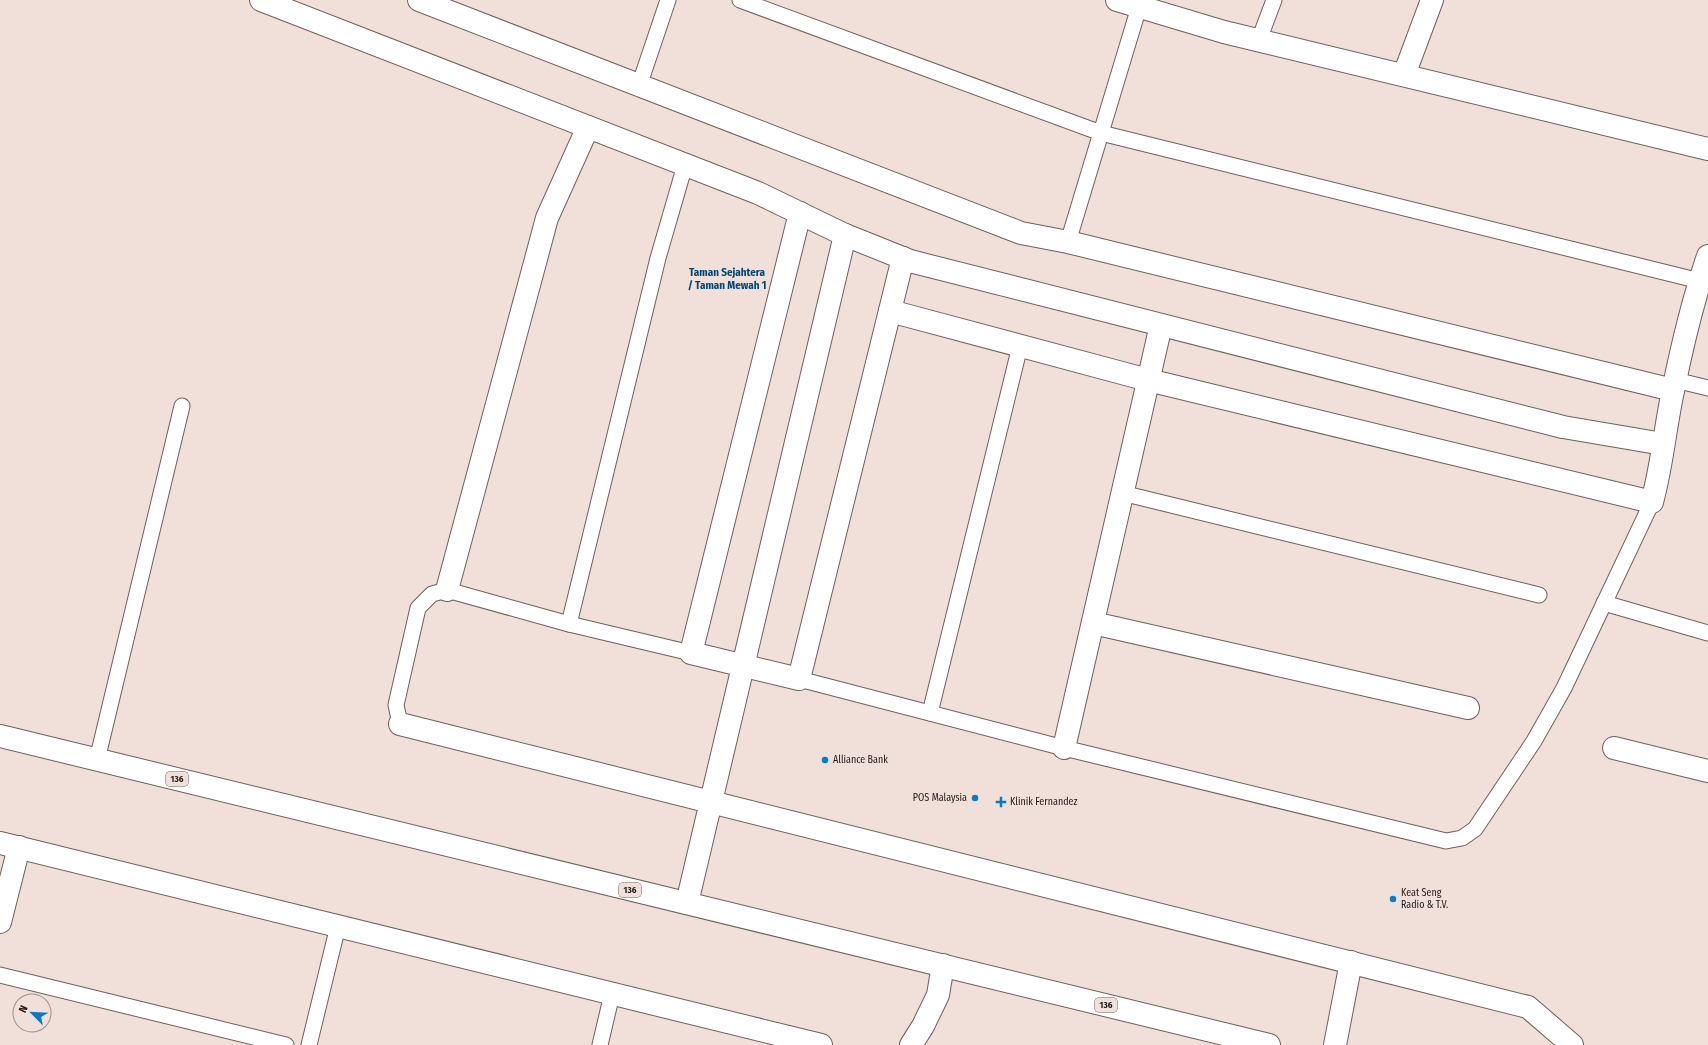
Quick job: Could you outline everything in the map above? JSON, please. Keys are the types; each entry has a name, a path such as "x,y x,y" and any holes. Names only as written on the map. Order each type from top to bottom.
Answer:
{"street":[{"path":"261,0 758,193 845,235 903,258 1563,427 1663,444"},
{"path":"418,0 1021,233 1068,242 1674,385"},
{"path":"1404,75 1432,0"},
{"path":"1128,2 1224,32 1708,149"},
{"path":"447,590 547,218 588,127"},
{"path":"800,213 691,652 800,679 903,258"},
{"path":"687,903 845,235"},
{"path":"890,311 1148,380 1652,502 1660,475 1663,444 1674,385 1700,281 1708,256"},
{"path":"1064,748 1161,325"},
{"path":"1092,623 1468,708"},
{"path":"400,724 1528,1007 1572,1045"},
{"name":"136","path":"0,736 1269,1045"},
{"path":"1614,748 1708,771"},
{"path":"0,922 10,845 821,1045"},
{"path":"1335,1045 1351,962"},
{"path":"911,1045 938,995 943,965"}],"lane":[{"path":"638,86 668,0"},
{"path":"740,0 1101,133 1700,281"},
{"path":"1259,40 1274,0"},
{"path":"1068,242 1101,133 1128,2"},
{"path":"569,624 658,258 685,165"},
{"path":"930,713 1020,346"},
{"path":"1674,385 1708,388"},
{"path":"97,760 182,406"},
{"path":"1122,493 1539,595"},
{"path":"800,679 1064,748 1446,841 1462,838 1475,829 1534,741 1564,688 1652,502"},
{"path":"400,724 396,705 418,608 432,594 447,590 569,624 691,652"},
{"path":"1604,604 1708,633"},
{"path":"309,1045 338,926"},
{"path":"0,976 286,1045"},
{"path":"600,1045 612,994"}],"place":[{"name":"Alliance Bank","path":"825,760"},
{"name":"POS Malaysia","path":"975,798"},
{"name":"Klinik Fernandez","path":"1001,802"},
{"name":"Keat Seng Radio & T.V.","path":"1393,899"}],"district":[{"name":"Taman Sejahtera / Taman Mewah 1","path":"727,278"}]}
